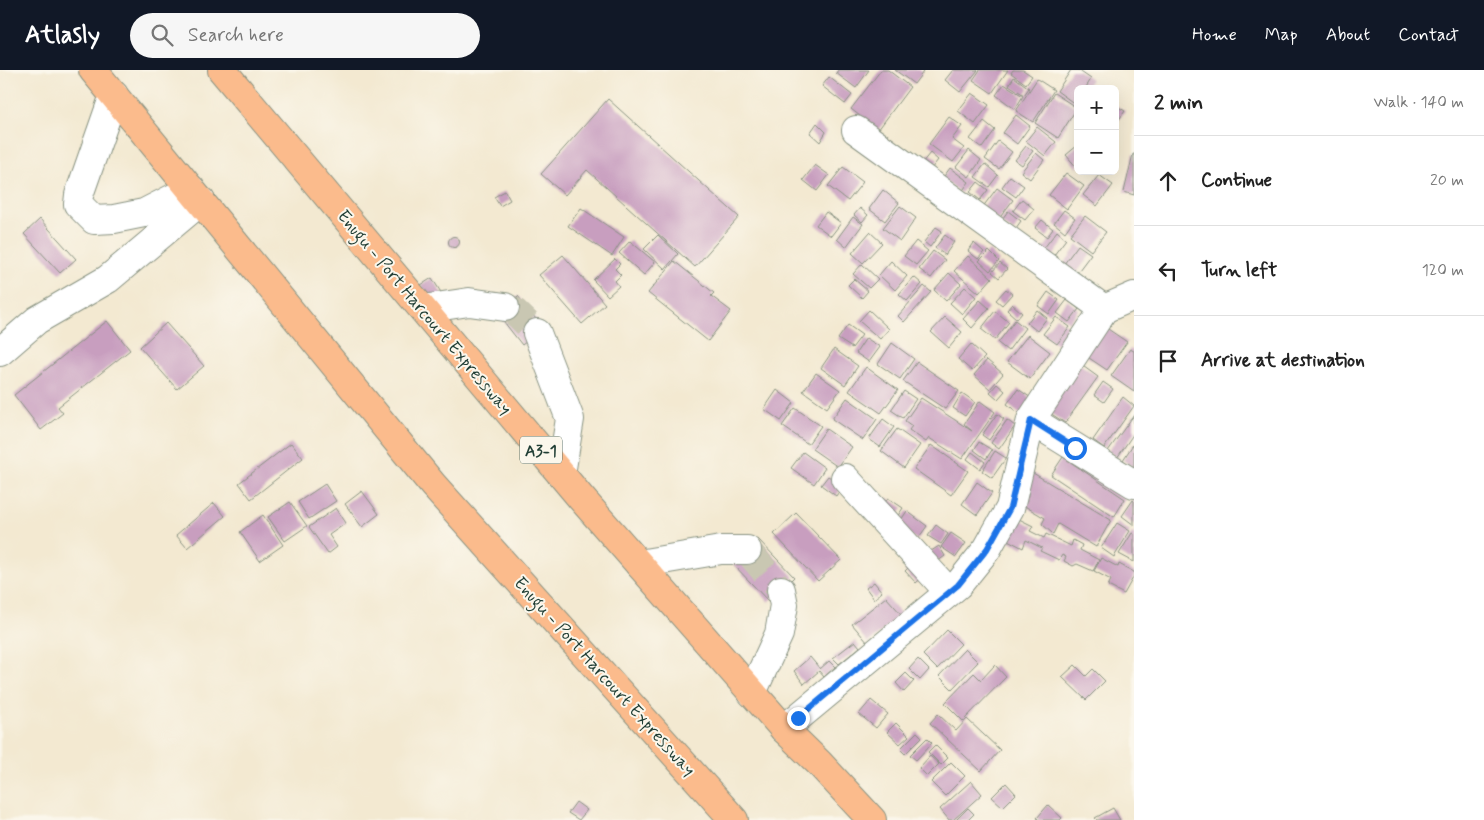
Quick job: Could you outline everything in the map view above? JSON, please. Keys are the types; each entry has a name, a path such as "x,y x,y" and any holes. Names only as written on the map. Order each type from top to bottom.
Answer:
{"highway":[{"name":"Enugu - Port Harcourt Expressway","path":"93,70 433,485 734,820"},
{"name":"Enugu - Port Harcourt Expressway","path":"222,70 561,474 752,694 872,820"}],"street":[{"path":"114,95 79,195 78,204 94,220 114,219 144,213 196,195"},
{"path":"856,130 1104,309"},
{"path":"0,352 37,320 108,279 196,195"},
{"path":"784,729 958,585 987,549 1010,508 1031,420 1104,309 1134,296"},
{"path":"423,309 469,302 505,307"},
{"path":"537,333 570,419 561,474"},
{"path":"1031,420 1134,484"},
{"path":"845,478 949,592"},
{"path":"639,564 721,550 747,550"},
{"path":"752,694 779,634 784,605 781,590"}],"building":[{"path":"838,70 869,70 856,88 836,73"},
{"path":"881,70 888,70 910,87 878,130 851,109"},
{"path":"895,70 921,70 923,72 914,84"},
{"path":"953,70 978,70 960,92 945,80"},
{"path":"980,70 1008,70 992,93 973,80"},
{"path":"1013,70 1023,70 1032,76 1026,84 1011,73"},
{"path":"1071,70 1078,70 1091,79 1087,85 1074,85 1074,103 1057,91"},
{"path":"829,77 852,95 845,104 822,86"},
{"path":"1014,77 1029,88 1024,95 1009,85"},
{"path":"1037,79 1054,90 1033,122 1016,111"},
{"path":"1004,84 1023,96 1015,109 996,95"},
{"path":"972,93 989,105 975,124 958,111"},
{"path":"1054,93 1074,106 1074,113 1058,138 1035,123"},
{"path":"608,99 739,217 695,267 587,170 565,195 541,174"},
{"path":"1119,107 1125,111 1119,119"},
{"path":"1016,115 1030,126 1017,144 1003,133"},
{"path":"949,117 962,126 952,139 964,148 953,162 929,144"},
{"path":"984,121 995,130 982,148 970,139"},
{"path":"817,123 826,132 820,142 810,133"},
{"path":"1037,127 1056,142 1045,156 1026,141"},
{"path":"998,141 1012,152 999,169 985,159"},
{"path":"1026,146 1033,151 1022,165 1015,160"},
{"path":"1074,148 1074,164 1066,155"},
{"path":"969,150 981,160 969,177 956,167"},
{"path":"930,153 938,160 931,169 922,163"},
{"path":"1036,153 1044,160 1030,179 1021,172"},
{"path":"1134,154 1134,195 1124,192"},
{"path":"985,164 998,175 989,187 975,177"},
{"path":"815,165 829,175 817,191 803,180"},
{"path":"843,167 863,182 848,201 828,186"},
{"path":"950,168 969,182 961,193 942,179"},
{"path":"1066,173 1084,186 1067,209 1049,195"},
{"path":"1099,175 1113,185 1097,206 1083,195"},
{"path":"1010,176 1024,186 1016,197 1002,187"},
{"path":"978,182 988,190 980,200 970,192"},
{"path":"997,188 1013,200 998,220 982,208"},
{"path":"883,190 899,203 885,221 869,209"},
{"path":"505,191 510,200 500,206 494,197"},
{"path":"1022,199 1034,209 1025,220 1013,211"},
{"path":"900,206 916,218 900,241 883,228"},
{"path":"581,208 624,237 612,256 568,226"},
{"path":"860,208 868,215 862,222 854,215"},
{"path":"1064,210 1075,218 1065,232 1054,223"},
{"path":"1008,211 1021,221 1013,232 1000,222"},
{"path":"826,212 841,223 831,236 816,225"},
{"path":"1085,216 1106,232 1091,251 1070,235"},
{"path":"853,217 863,224 846,247 837,239"},
{"path":"40,219 76,259 60,273 24,234"},
{"path":"1042,220 1053,229 1047,237 1035,228"},
{"path":"936,227 942,231 930,247 924,242"},
{"path":"1057,231 1066,239 1051,259 1041,252"},
{"path":"870,232 882,243 863,263 852,253"},
{"path":"658,235 678,254 665,269 644,249"},
{"path":"945,235 954,242 945,255 935,248"},
{"path":"454,236 460,242 454,248 448,242"},
{"path":"630,241 655,262 644,275 619,253"},
{"path":"916,241 928,251 916,265 904,256"},
{"path":"974,243 984,252 978,259 968,251"},
{"path":"1078,245 1091,254 1076,274 1064,264"},
{"path":"933,251 945,260 931,278 919,269"},
{"path":"989,251 999,261 990,271 979,261"},
{"path":"563,255 605,304 582,324 539,275"},
{"path":"968,256 992,278 979,293 954,271"},
{"path":"615,259 620,264 615,269 621,275 615,281 619,286 608,296 593,280"},
{"path":"674,261 714,293 711,296 731,311 708,341 648,293"},
{"path":"891,261 907,276 895,290 879,275"},
{"path":"1000,263 1007,269 999,278 992,272"},
{"path":"862,264 878,279 869,288 853,274"},
{"path":"949,273 961,284 946,301 934,290"},
{"path":"914,277 922,284 907,301 899,294"},
{"path":"432,278 442,294 431,301 421,285"},
{"path":"854,279 868,291 862,298 848,285"},
{"path":"924,286 931,292 904,322 898,316"},
{"path":"965,287 976,297 962,314 950,303"},
{"path":"1006,289 1012,294 1002,305 996,300"},
{"path":"1048,292 1059,300 1049,314 1038,306"},
{"path":"518,296 543,328 522,345 497,313"},
{"path":"980,300 989,308 972,328 963,319"},
{"path":"1067,300 1079,309 1069,322 1057,313"},
{"path":"1012,304 1022,313 1017,319 1007,310"},
{"path":"869,310 889,329 880,339 859,321"},
{"path":"1037,310 1047,318 1037,331 1027,323"},
{"path":"995,311 1009,322 995,340 981,329"},
{"path":"945,317 962,332 949,348 931,332"},
{"path":"1056,317 1070,327 1057,344 1043,334"},
{"path":"1015,320 1025,328 1008,351 998,343"},
{"path":"107,321 130,350 58,407 63,413 41,430 14,395"},
{"path":"166,323 204,366 177,389 140,347"},
{"path":"848,325 862,335 852,348 838,339"},
{"path":"1102,325 1127,342 1107,370 1083,354"},
{"path":"1028,335 1050,352 1030,379 1007,362"},
{"path":"866,338 880,347 869,362 856,353"},
{"path":"892,343 914,359 900,379 878,364"},
{"path":"971,344 985,357 972,371 958,359"},
{"path":"834,349 858,366 845,385 821,368"},
{"path":"1130,349 1134,351 1134,392 1111,376"},
{"path":"987,360 1003,374 990,389 974,375"},
{"path":"917,362 959,391 945,409 903,381"},
{"path":"1080,364 1098,377 1065,423 1047,411"},
{"path":"866,367 898,390 881,413 849,391"},
{"path":"816,373 840,390 827,408 803,391"},
{"path":"1103,382 1113,389 1104,402 1094,395"},
{"path":"997,384 1005,391 998,399 990,392"},
{"path":"1018,389 1034,400 1022,416 1007,404"},
{"path":"777,390 794,403 781,421 764,409"},
{"path":"904,391 916,399 903,418 891,410"},
{"path":"962,393 975,402 965,416 953,408"},
{"path":"1123,397 1134,406 1104,448 1093,440"},
{"path":"847,398 877,419 863,440 832,419"},
{"path":"921,398 972,431 964,424 980,401 995,412 962,459 929,438 926,442 909,430 912,426 905,421"},
{"path":"795,408 821,426 808,444 782,426"},
{"path":"997,414 1004,419 989,440 982,435"},
{"path":"1134,415 1134,433 1117,458 1108,451"},
{"path":"883,419 894,427 880,447 869,439"},
{"path":"1007,420 1015,426 999,449 991,443"},
{"path":"826,429 852,447 838,467 812,449"},
{"path":"897,429 920,445 904,468 881,451"},
{"path":"979,442 992,450 986,459 974,450"},
{"path":"291,443 303,458 251,499 239,483"},
{"path":"1134,443 1134,468 1123,460"},
{"path":"931,445 968,471 951,495 914,469"},
{"path":"995,451 1006,458 992,478 982,471"},
{"path":"803,452 825,468 814,484 791,468"},
{"path":"972,452 985,462 980,469 967,459"},
{"path":"1063,457 1125,499 1114,517 1051,475"},
{"path":"1028,470 1111,520 1096,547 1058,524 1053,534 1042,524 1045,518 1016,501"},
{"path":"828,476 843,486 836,496 821,485"},
{"path":"977,482 992,493 977,515 962,504"},
{"path":"325,484 336,501 309,519 298,502"},
{"path":"362,491 379,514 362,527 345,504"},
{"path":"888,498 903,508 893,523 878,512"},
{"path":"1134,501 1134,525 1122,516"},
{"path":"290,502 307,526 285,541 268,517"},
{"path":"214,503 225,516 187,548 176,535"},
{"path":"336,508 346,523 329,535 337,547 328,554 309,527"},
{"path":"907,511 927,526 917,540 897,526"},
{"path":"796,513 841,560 818,581 774,534"},
{"path":"263,515 283,545 260,561 240,532"},
{"path":"1015,517 1033,526 1030,531 1044,538 1046,534 1071,546 1073,540 1082,545 1080,550 1099,560 1093,571 1077,564 1073,566 1064,561 1066,557 1062,555 1059,560 1040,551 1042,548 1026,540 1023,548 1004,538"},
{"path":"1117,523 1130,531 1114,557 1101,548"},
{"path":"936,525 948,534 941,544 928,536"},
{"path":"951,533 966,543 956,557 941,547"},
{"path":"1132,533 1134,534 1134,562 1119,554"},
{"path":"758,539 794,577 769,602 733,564"},
{"path":"939,546 945,556 930,567 922,557"},
{"path":"1101,558 1118,567 1119,564 1134,572 1134,576 1124,594 1108,586 1111,580 1094,571"},
{"path":"915,561 927,573 916,583 905,571"},
{"path":"874,582 882,592 874,599 866,588"},
{"path":"886,597 902,615 868,643 852,624"},
{"path":"947,630 961,644 937,669 923,655"},
{"path":"855,641 860,647 839,664 833,658"},
{"path":"965,649 978,662 952,689 939,676"},
{"path":"810,657 820,669 829,661 835,667 824,677 819,671 804,684 794,671"},
{"path":"918,659 929,670 920,680 909,669"},
{"path":"995,665 1006,677 963,721 945,703 974,673 981,680"},
{"path":"1075,665 1086,676 1093,669 1105,681 1086,700 1062,677"},
{"path":"906,673 914,681 904,692 896,683"},
{"path":"871,700 888,714 876,728 859,714"},
{"path":"938,714 956,731 967,719 1000,750 981,771 930,723"},
{"path":"896,723 909,736 900,744 887,732"},
{"path":"917,732 922,737 905,754 900,749"},
{"path":"927,738 932,743 916,760 910,755"},
{"path":"935,745 948,758 941,765 928,752"},
{"path":"930,756 939,764 927,776 919,768"},
{"path":"951,762 965,776 945,796 931,782"},
{"path":"971,781 982,794 953,820 949,820 940,809"},
{"path":"1006,783 1016,794 1003,807 992,797"},
{"path":"576,802 587,810 579,820 568,813"},
{"path":"1048,805 1062,818 1060,820 1039,820 1037,818"},
{"path":"968,808 974,814 968,820 956,820"},
{"path":"1113,808 1120,820 1097,820 1095,818"}],"tunnel":[{"path":"505,307 515,312 537,333"},
{"path":"747,550 781,590"}],"route":[{"path":"798,718 958,585 987,549 1010,508 1031,420 1075,448"}]}
